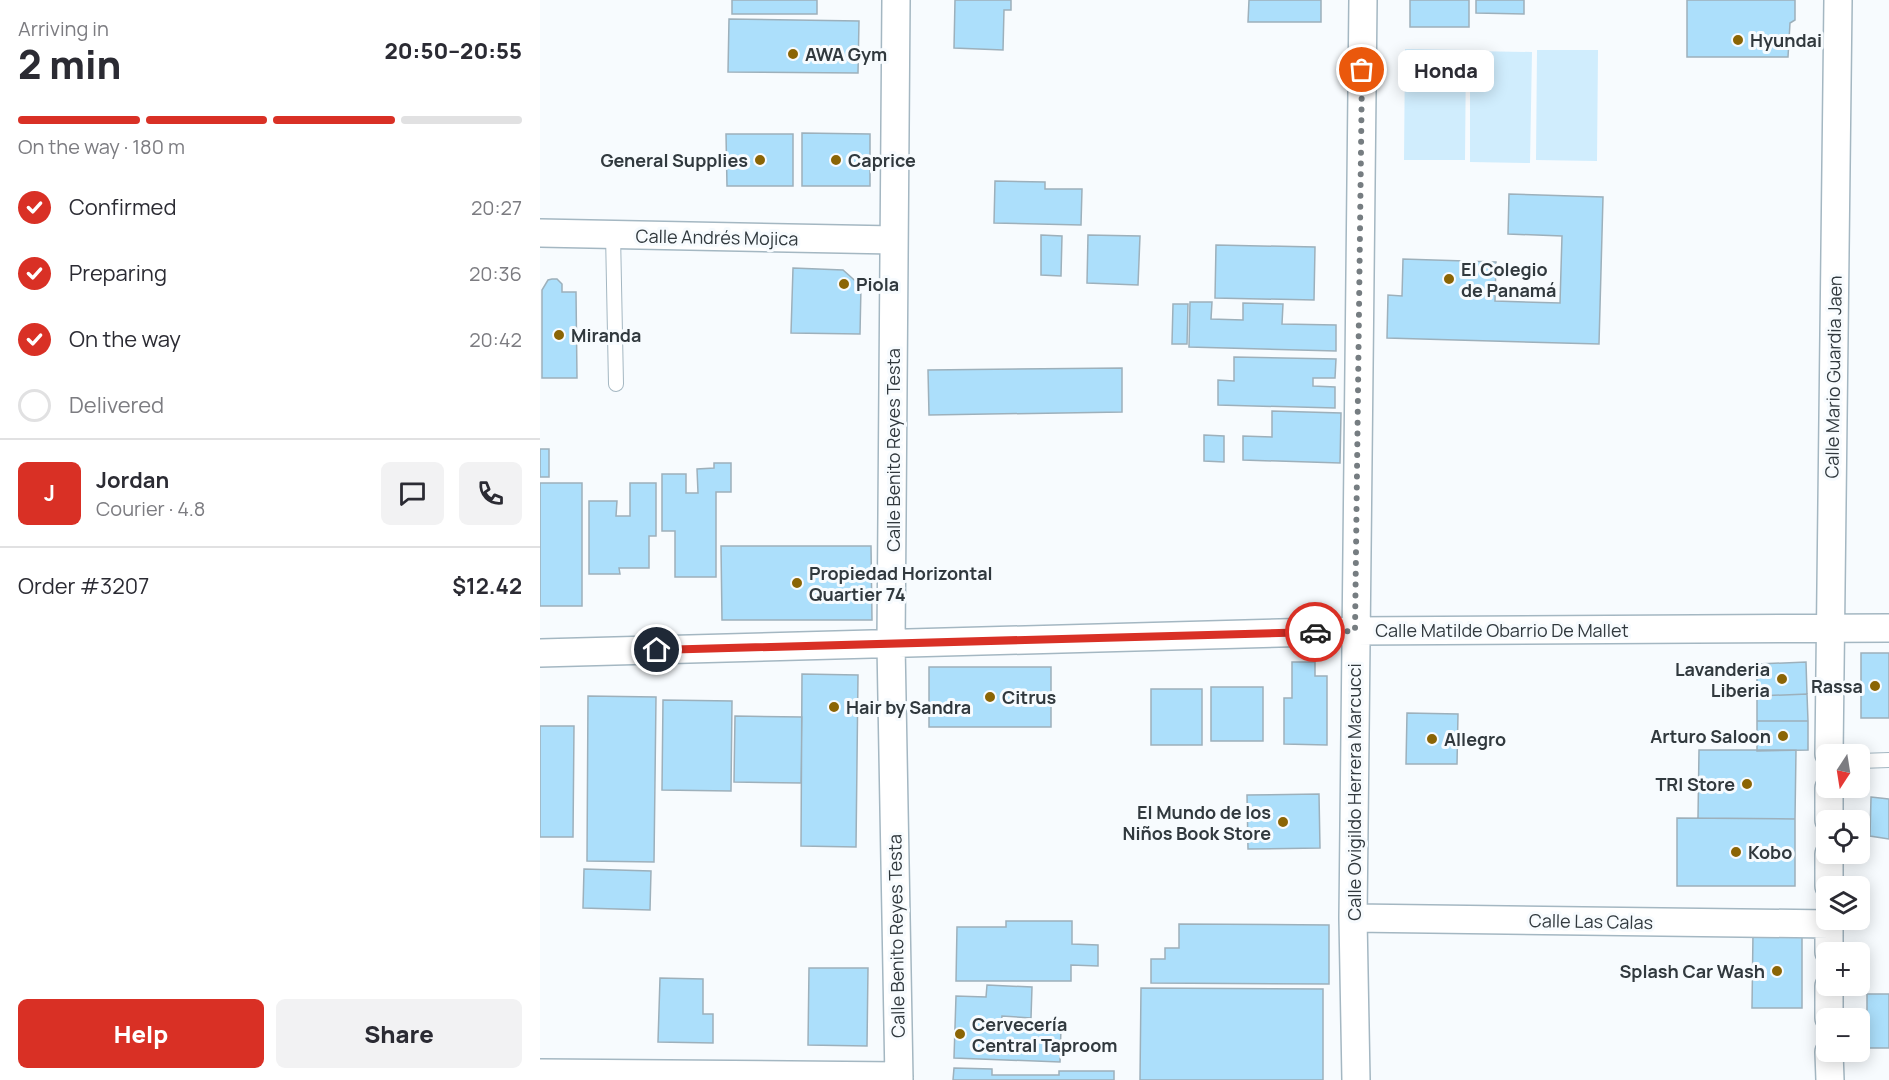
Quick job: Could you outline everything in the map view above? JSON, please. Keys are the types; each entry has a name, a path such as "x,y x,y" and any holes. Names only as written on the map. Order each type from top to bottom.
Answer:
{"street":[{"name":"Calle Benito Reyes Testa","path":"896,0 891,644 899,1078"},
{"name":"Calle Ovigildo Herrera Marcucci","path":"1356,1080 1353,918 1363,0"},
{"name":"Calle Mario Guardia Jaen","path":"1829,744 1838,0"},
{"name":"Calle Andrés Mojica","path":"540,233 894,240"},
{"name":"Calle Matilde Obarrio De Mallet","path":"540,653 1355,631 1889,628"},
{"name":"Calle Las Calas","path":"1353,918 1816,922"},
{"path":"1830,1062 1830,1080"},
{"path":"540,1072 899,1078"}],"lane":[{"path":"613,234 616,384"},
{"path":"1870,761 1889,760"}],"shaded area":[{"path":"1405,49 1466,50 1465,160 1404,160"},
{"path":"1537,50 1598,50 1597,161 1536,160"},
{"path":"1470,51 1532,52 1530,163 1470,162"}],"building":[{"path":"732,0 817,0 817,14 732,14"},
{"path":"955,0 1011,0 1011,10 1004,10 1003,50 954,48"},
{"path":"1249,0 1321,0 1321,22 1248,22"},
{"path":"1410,0 1469,0 1469,27 1410,27"},
{"path":"1476,0 1524,0 1524,14 1476,13"},
{"name":"Hyundai","path":"1687,0 1795,0 1795,20 1790,23 1788,57 1687,57"},
{"name":"AWA Gym","path":"729,19 859,21 858,73 728,72"},
{"name":"Caprice","path":"802,133 870,134 870,186 802,186"},
{"name":"General Supplies","path":"726,134 793,134 793,186 727,186"},
{"path":"995,181 1045,182 1045,189 1082,189 1081,225 994,223"},
{"name":"El Colegio de Panamá","path":"1509,194 1603,197 1599,344 1387,338 1388,295 1402,296 1403,259 1496,262 1495,301 1560,303 1562,236 1508,234"},
{"path":"1041,235 1062,236 1061,276 1041,275"},
{"path":"1088,235 1140,236 1138,285 1087,283"},
{"path":"1216,245 1315,247 1314,300 1215,298"},
{"path":"793,268 843,270 861,286 860,334 791,333"},
{"name":"Miranda","path":"557,279 562,284 562,292 576,292 577,378 542,378 542,290 548,280"},
{"path":"1190,302 1212,302 1211,319 1243,320 1243,303 1283,304 1282,324 1336,325 1336,351 1189,347"},
{"path":"1173,304 1188,304 1187,344 1172,344"},
{"path":"1234,357 1336,359 1335,378 1313,378 1313,386 1335,387 1335,408 1218,405 1218,380 1234,381"},
{"path":"1122,368 1122,412 929,415 928,370"},
{"path":"1272,411 1341,413 1340,463 1243,460 1243,436 1272,437"},
{"path":"1204,435 1224,436 1224,462 1204,461"},
{"path":"540,449 549,449 549,477 540,477"},
{"path":"714,463 731,463 731,492 716,492 716,577 675,577 675,531 662,531 662,474 686,474 686,493 698,493 697,469 714,468"},
{"path":"540,483 582,483 582,606 540,606"},
{"path":"630,483 656,483 656,536 649,536 649,568 619,568 620,574 589,574 589,501 617,501 616,516 630,516"},
{"name":"Propiedad Horizontal Quartier 74","path":"721,546 871,546 872,620 722,620"},
{"name":"Rassa","path":"1861,653 1889,653 1889,718 1861,718"},
{"path":"1292,662 1315,662 1315,676 1327,676 1327,745 1284,744 1284,698 1292,698"},
{"name":"Lavanderia Liberia","path":"1806,662 1807,694 1757,696 1757,664"},
{"name":"Citrus","path":"929,667 1051,667 1051,727 929,727"},
{"path":"802,674 858,675 856,847 801,846"},
{"path":"1211,687 1263,687 1263,741 1211,741"},
{"path":"1151,689 1202,689 1202,745 1151,745"},
{"path":"1807,694 1808,721 1757,721 1757,696"},
{"path":"588,696 656,697 654,862 587,861"},
{"path":"663,700 732,701 731,791 662,790"},
{"name":"Allegro","path":"1407,713 1458,714 1457,764 1406,764"},
{"path":"735,716 802,717 801,783 734,782"},
{"name":"Arturo Saloon","path":"1757,721 1808,721 1808,750 1757,751"},
{"path":"540,726 574,726 573,837 540,837"},
{"name":"TRI Store","path":"1699,750 1796,750 1795,819 1698,818"},
{"name":"El Mundo de los Niños Book Store","path":"1319,794 1320,848 1248,849 1247,795"},
{"path":"1871,797 1889,799 1889,839 1870,836"},
{"name":"Kobo","path":"1677,818 1795,819 1795,886 1677,886"},
{"path":"584,869 651,871 650,910 583,908"},
{"path":"1006,921 1072,921 1072,944 1098,945 1098,966 1071,965 1071,981 956,981 957,927 1006,927"},
{"path":"1179,924 1329,925 1329,984 1151,983 1151,959 1165,959 1165,948 1179,948"},
{"name":"Splash Car Wash","path":"1753,933 1802,933 1802,1008 1752,1008"},
{"path":"809,968 868,968 867,1046 808,1045"},
{"path":"660,978 703,979 703,1014 713,1014 713,1043 658,1042"},
{"path":"987,985 1032,987 1031,1018 1002,1016 1001,1024 1061,1027 1060,1062 954,1058 956,996 986,997"},
{"path":"1141,988 1323,989 1323,1080 1140,1080"},
{"path":"1870,994 1889,994 1889,1048 1870,1048 1870,1008 1867,1008 1867,996"},
{"path":"954,1068 992,1069 992,1075 1059,1075 1059,1071 1114,1071 1114,1080 953,1080"}],"way so far":[{"path":"1315,632 1355,631 1362,70"}],"place":[{"name":"Hyundai","path":"1738,40"},
{"name":"AWA Gym","path":"793,54"},
{"name":"Honda","path":"1362,70"},
{"name":"General Supplies","path":"760,160"},
{"name":"Caprice","path":"836,160"},
{"name":"El Colegio de Panamá","path":"1449,279"},
{"name":"Piola","path":"844,284"},
{"name":"Miranda","path":"559,335"},
{"name":"Propiedad Horizontal Quartier 74","path":"797,583"},
{"name":"Lavanderia Liberia","path":"1782,679"},
{"name":"Rassa","path":"1875,686"},
{"name":"Citrus","path":"990,697"},
{"name":"Hair by Sandra","path":"834,707"},
{"name":"Arturo Saloon","path":"1783,736"},
{"name":"Allegro","path":"1432,739"},
{"name":"TRI Store","path":"1747,784"},
{"name":"El Mundo de los Niños Book Store","path":"1283,822"},
{"name":"Kobo","path":"1736,852"},
{"name":"Splash Car Wash","path":"1777,971"},
{"name":"Cervecería Central Taproom","path":"960,1034"}],"route":[{"path":"657,650 1315,632"}]}
